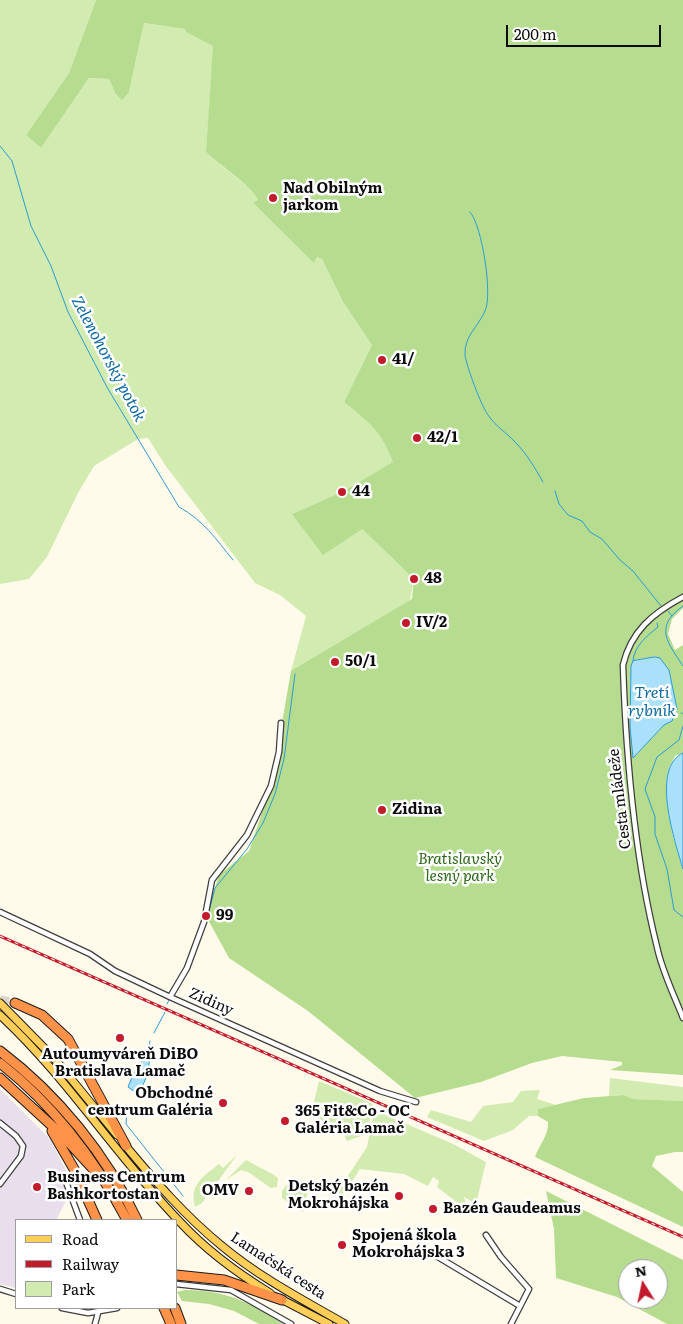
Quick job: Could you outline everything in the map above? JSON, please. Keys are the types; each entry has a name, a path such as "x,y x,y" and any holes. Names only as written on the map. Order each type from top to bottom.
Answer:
{"highway":[{"path":"15,1003 28,1007 49,1020 68,1039 126,1146"},
{"path":"0,1050 37,1082 77,1126 111,1173 136,1219"},
{"path":"0,1063 31,1089 88,1154 126,1219"},
{"path":"0,1078 62,1134 89,1166 103,1177"},
{"path":"36,1111 66,1152 97,1219"},
{"path":"178,1275 224,1280 282,1300"},
{"path":"164,1309 171,1324"},
{"path":"175,1309 181,1324"}],"main road":[{"name":"Lamačská cesta","path":"0,1003 54,1058 168,1196 223,1248 269,1280 345,1324"},
{"name":"Lamačská cesta","path":"0,1015 49,1066 177,1219"},
{"name":"Lamačská cesta","path":"178,1221 228,1266 282,1300 329,1324"}],"street":[{"name":"Cesta mládeže","path":"683,597 659,612 634,634 627,648 623,665 628,770 644,879 657,948 683,1018"},
{"path":"170,997 187,968 204,922 207,897 212,880 247,835 271,786 279,752 281,723"},
{"name":"Zidiny","path":"0,912 90,954 115,971 170,997 380,1091 416,1102"},
{"path":"0,1123 16,1136 23,1146 19,1160 0,1184"},
{"path":"66,1182 80,1219"},
{"path":"486,1235 501,1257 529,1289 511,1324"},
{"path":"433,1254 520,1306"},
{"path":"178,1284 218,1287 231,1290 291,1324"},
{"path":"0,1289 15,1294"},
{"path":"66,1309 98,1313 113,1309"},
{"path":"95,1324 98,1313"}],"shaded area":[{"path":"0,1089 50,1139 74,1186 57,1219 15,1219 15,1288 0,1284"}],"green space":[{"path":"0,0 96,0 69,73 26,135 41,148 89,78 109,79 115,93 129,92 144,23 185,29 186,32 214,46 206,152 254,194 258,200 254,204 314,262 317,257 322,259 343,302 372,345 344,402 374,428 384,442 394,462 342,492 292,514 362,529 414,579 406,623 291,671 306,616 280,595 255,583 165,465 148,438 138,439 94,466 78,493 47,557 29,579 0,584"},
{"name":"Bratislavský lesný park","path":"96,0 683,0 683,608 672,619 668,634 675,650 683,645 683,753 675,756 669,768 666,784 672,833 683,869 683,1075 610,1070 622,1065 622,1062 562,1056 532,1063 481,1082 415,1098 308,1011 229,958 206,916 219,875 249,851 271,786 291,671 412,599 414,579 362,529 323,555 292,514 342,492 393,462 384,442 374,428 344,402 372,345 343,302 322,259 317,257 314,263 253,203 258,200 248,187 206,152 213,46 186,32 185,29 144,23 129,92 122,100 115,93 109,79 89,78 41,148 26,135 69,73","holes":["646,658 660,658 669,670 672,721 664,725 633,758 630,683 633,661"]},
{"path":"610,1078 683,1087 683,1101 633,1099 624,1095 609,1096"},
{"path":"319,1081 373,1104 367,1134 347,1141 344,1134 314,1116 312,1110"},
{"path":"540,1090 537,1099 556,1105 538,1109 538,1116 529,1116 513,1130 484,1141 427,1117 431,1110 471,1122 483,1106 513,1102 521,1091"},
{"path":"624,1095 633,1099 683,1101 683,1152 656,1156 652,1166 683,1192 683,1227 535,1157 548,1127 548,1122 538,1116 538,1109 584,1098"},
{"path":"374,1110 453,1144 486,1162 476,1204 459,1194 464,1197 467,1210 437,1187 439,1181 433,1177 428,1186 404,1174 360,1169 340,1200 337,1199 338,1191 367,1147"},
{"path":"237,1155 202,1203 195,1207 194,1192 199,1182 219,1164 223,1168"},
{"path":"246,1160 278,1178 277,1187 271,1188 248,1172 241,1170 226,1180"},
{"path":"289,1182 308,1191 303,1212 282,1198 282,1191"},
{"path":"546,1191 683,1260 683,1324 667,1324 639,1309 668,1309 668,1259 618,1259 618,1298 556,1278 554,1229"},
{"path":"185,1290 200,1291 226,1295 247,1303 283,1324 259,1324 234,1311 209,1304 182,1301 178,1292"}],"water":[{"name":"Tretí rybník","path":"655,657 660,658 669,670 677,709 672,721 664,725 633,758 630,727 631,666 633,661"},
{"path":"683,753 683,869 671,824 666,789 668,774 673,761"},
{"path":"147,1054 150,1055 148,1073 140,1092 135,1092 128,1087 133,1075"}],"waterway":[{"name":"Zelenohorský potok","path":"0,146 12,161 31,226 51,266 68,312 108,389 179,507 202,524 233,560"},
{"path":"470,212 479,231 485,260 488,291 485,311 469,337 465,348 466,361 478,395 488,415 523,451 543,482"},
{"path":"555,491 559,504 568,515 582,521 590,532 602,539 620,560 633,571 661,606"},
{"path":"683,606 668,621 666,628 668,642 683,666"},
{"path":"668,611 672,616"},
{"path":"633,661 638,646 658,627 657,623"},
{"name":"Zelenohorský potok","path":"207,919 215,888 247,849 263,823 275,794 284,759 295,674"},
{"path":"683,726 679,740 657,757 645,789 655,817 655,834 667,869 674,910 683,917"},
{"name":"Zelenohorský potok","path":"167,1004 169,1000"},
{"name":"Zelenohorský potok","path":"154,1033 165,1012"},
{"name":"Zelenohorský potok","path":"148,1054 150,1041"},
{"path":"127,1109 126,1124 183,1196"}],"tunnel":[{"path":"0,1000 15,1003"}],"railway":[{"path":"0,936 683,1237"}],"place":[{"name":"Nad Obilným jarkom","path":"273,198"},
{"name":"41/","path":"382,360"},
{"name":"42/1","path":"417,438"},
{"name":"44","path":"342,492"},
{"name":"48","path":"414,579"},
{"name":"IV/2","path":"406,623"},
{"name":"50/1","path":"335,662"},
{"name":"Zidina","path":"382,810"},
{"name":"99","path":"206,916"},
{"name":"Autoumyváreň DiBO Bratislava Lamač","path":"120,1038"},
{"name":"Obchodné centrum Galéria","path":"223,1103"},
{"name":"365 Fit&Co - OC Galéria Lamač","path":"285,1121"},
{"name":"Business Centrum Bashkortostan","path":"37,1187"},
{"name":"OMV","path":"249,1191"},
{"name":"Detský bazén Mokrohájska","path":"399,1196"},
{"name":"Bazén Gaudeamus","path":"433,1209"},
{"name":"Spojená škola Mokrohájska 3","path":"342,1245"}]}
